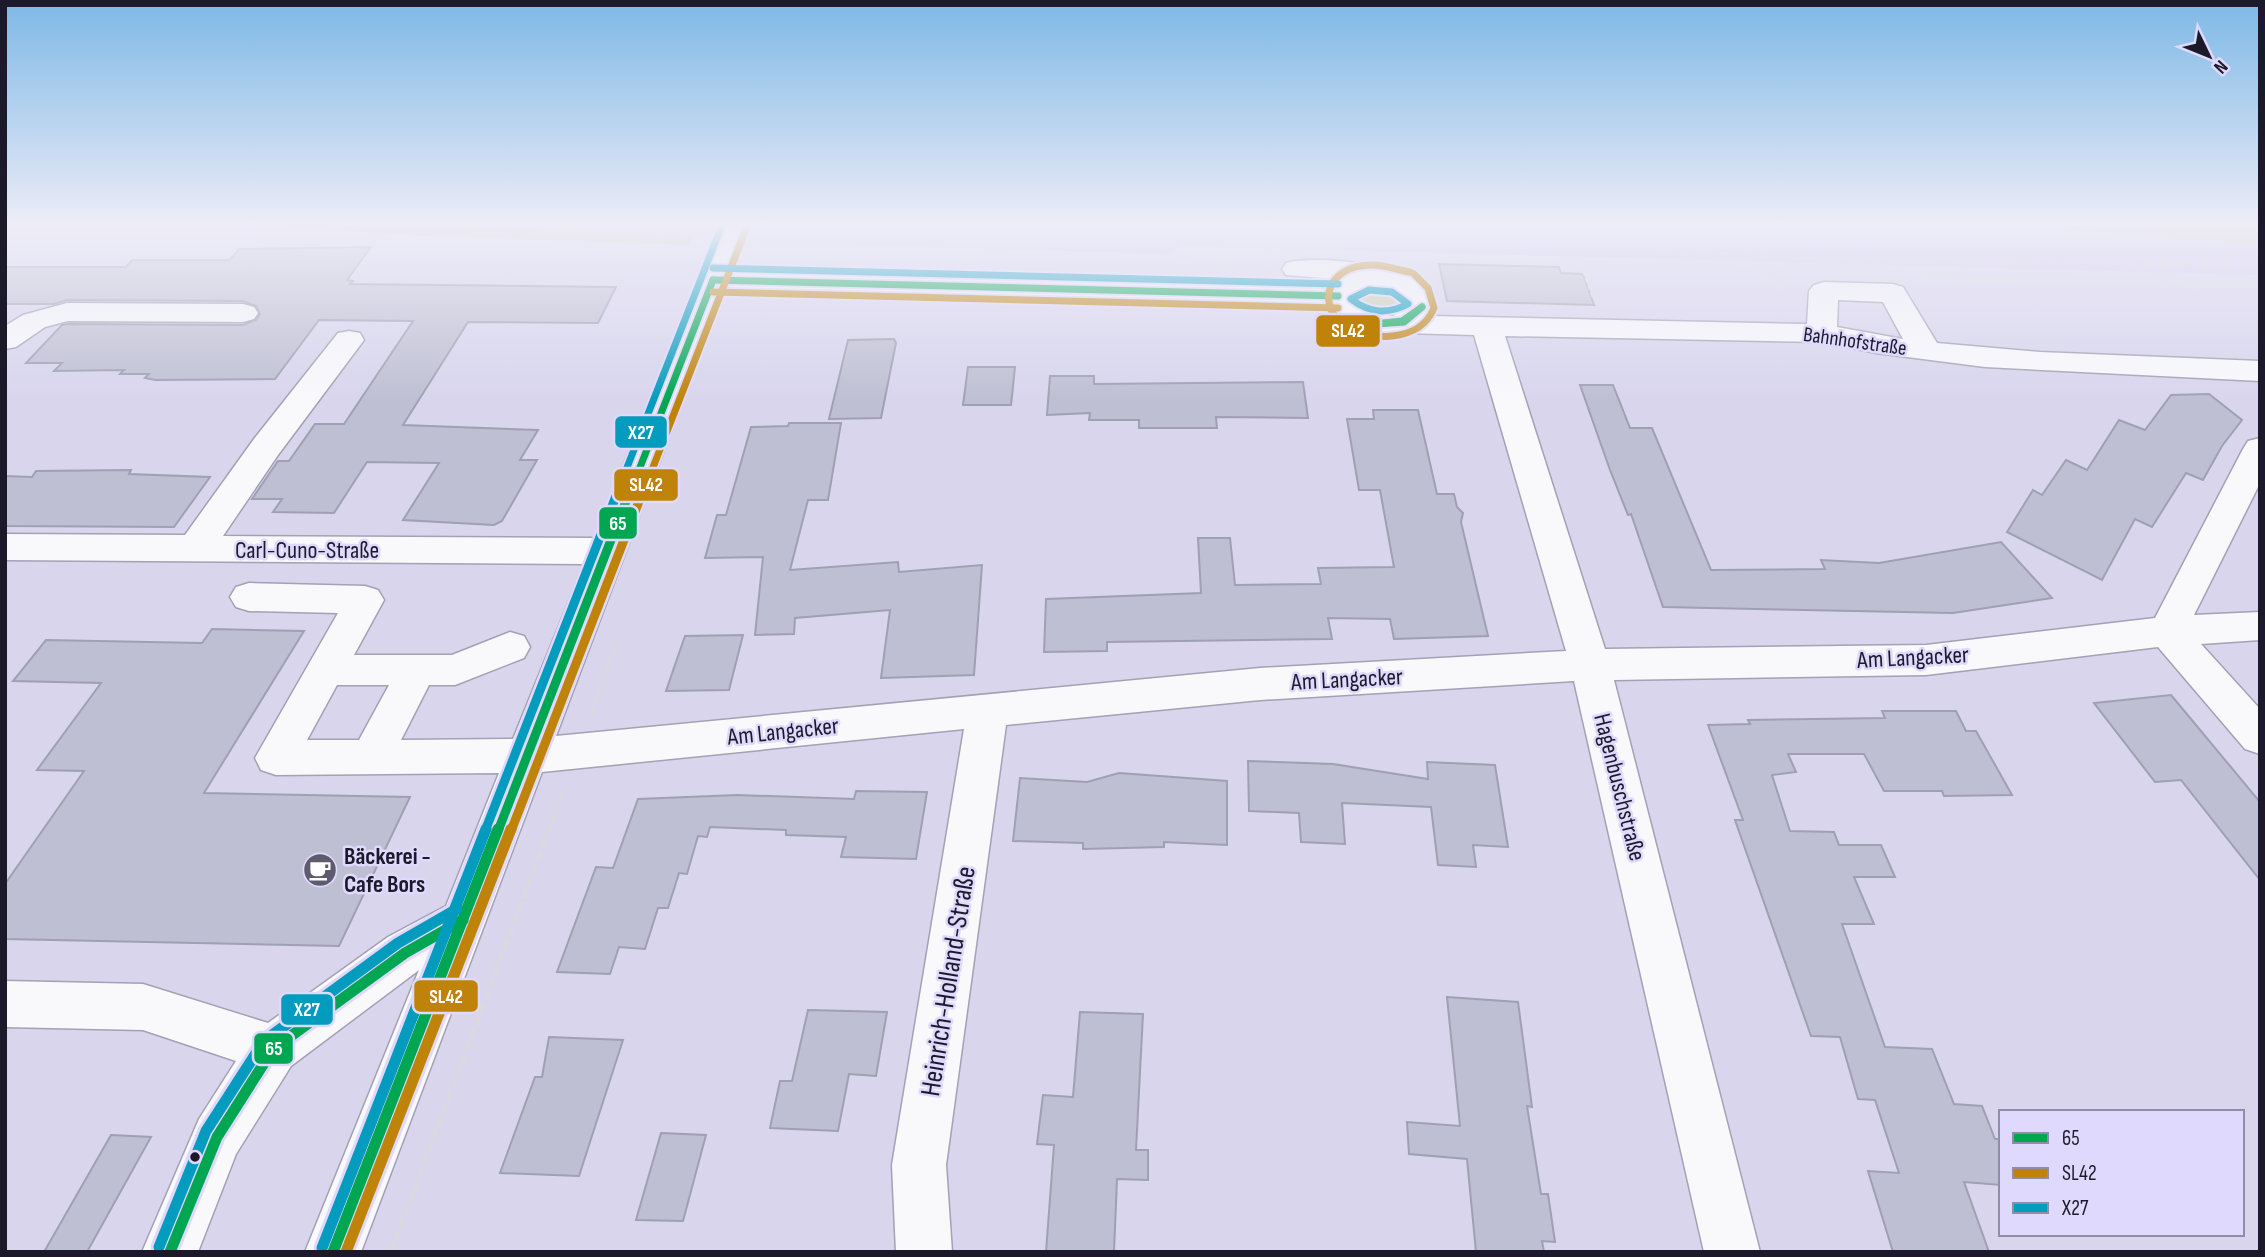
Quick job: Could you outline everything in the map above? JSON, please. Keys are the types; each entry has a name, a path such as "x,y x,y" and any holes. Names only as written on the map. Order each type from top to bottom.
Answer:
{"street":[{"path":"333,1252 712,284"},
{"path":"836,284 1338,296 1350,284"},
{"path":"1130,290 1148,284"},
{"path":"1405,284 1421,299 1422,307 1409,321"},
{"path":"1822,333 1824,291 1893,293 1925,351"},
{"name":"Bahnhofstraße","path":"1338,296 1339,305 1361,321 1386,325 1409,321 1419,325 1487,327 1822,333 1873,345 1925,351 2260,371"},
{"path":"5,340 34,321 67,312 243,313"},
{"name":"Hagenbuschstraße","path":"1487,327 1590,665 1732,1252"},
{"path":"195,549 266,447 349,340"},
{"path":"2260,449 2167,631 2260,737"},
{"name":"Carl-Cuno-Straße","path":"5,547 608,551"},
{"path":"249,597 365,600 326,670 455,670 510,647"},
{"name":"Am Langacker","path":"326,670 276,758 528,756 1260,684 1590,665 1926,660 2167,631 2260,626"},
{"path":"370,759 417,670"},
{"name":"Heinrich-Holland-Straße","path":"924,1252 919,1165 988,710"},
{"path":"170,1252 217,1138 273,1049 405,953 463,920"},
{"path":"5,1004 143,1007 273,1049"}],"path":[{"path":"1589,284 1606,329"},
{"path":"1971,284 1973,288"},
{"path":"2048,284 2051,289"},
{"path":"2120,284 2124,289"},
{"path":"2142,284 2260,286"},
{"path":"2190,285 2198,292"}],"green space":[{"path":"1384,286 1402,297 1402,306 1397,310 1373,312 1356,302 1357,293 1367,287"}],"building":[{"path":"5,284 616,287 598,323 468,322 403,425 538,430 520,460 537,460 502,521 494,525 403,520 439,463 367,462 334,513 273,512 282,499 252,499 278,461 289,461 315,424 344,424 413,321 319,320 275,379 155,380 145,378 149,374 120,374 124,370 54,371 62,363 26,363 62,325 243,325 256,320 260,314 256,306 243,301 67,300 54,304 5,304"},
{"path":"1443,284 1586,284 1594,305 1447,301"},
{"path":"894,339 896,343 881,418 829,419 848,340"},
{"path":"968,367 1015,367 1011,405 963,405"},
{"path":"1050,376 1094,376 1094,384 1303,382 1308,418 1216,417 1217,428 1139,428 1139,420 1089,420 1090,413 1047,415"},
{"path":"1580,385 1613,385 1630,428 1652,428 1711,570 1825,569 1821,560 1879,563 2001,542 2052,598 1953,613 1663,607 1631,514 1628,515 1610,470"},
{"path":"2209,394 2242,420 2222,446 2203,480 2186,473 2152,527 2135,519 2102,580 2007,532 2033,490 2042,495 2066,460 2087,470 2119,420 2145,430 2171,395"},
{"path":"1373,410 1418,410 1437,494 1454,494 1457,507 1463,513 1461,522 1488,636 1394,639 1390,619 1328,618 1332,639 1107,642 1107,651 1044,652 1046,599 1201,593 1198,538 1230,538 1235,585 1321,584 1318,568 1394,567 1380,490 1359,490 1347,419 1374,419"},
{"path":"789,423 841,423 828,500 808,500 790,570 898,562 899,572 982,565 974,675 881,678 890,610 795,618 794,634 755,635 763,557 705,558 717,515 726,515 751,427 788,426"},
{"path":"131,470 129,474 210,477 174,527 5,526 5,476 32,477 36,471"},
{"path":"212,629 304,631 204,793 410,797 339,946 5,939 5,884 84,771 37,770 101,683 13,681 46,640 202,643"},
{"path":"743,635 729,690 666,691 685,636"},
{"path":"2171,695 2260,802 2260,880 2181,780 2155,782 2094,703"},
{"path":"1882,711 1956,711 1966,731 1976,731 2012,795 1944,796 1942,791 1884,791 1864,754 1788,754 1796,772 1772,775 1790,831 1834,832 1839,845 1881,845 1895,877 1854,877 1874,924 1842,924 1885,1047 1932,1049 1954,1104 1982,1106 1995,1139 1999,1139 1999,1185 1964,1182 1989,1252 1893,1252 1868,1171 1899,1173 1875,1100 1858,1099 1840,1037 1811,1036 1735,820 1743,820 1708,725 1750,724 1748,720 1885,718"},
{"path":"1248,761 1333,764 1428,779 1427,762 1495,765 1508,847 1473,845 1476,867 1438,865 1431,807 1342,803 1345,844 1301,842 1299,813 1249,811"},
{"path":"1119,773 1227,781 1227,845 1164,842 1164,847 1083,849 1083,843 1013,841 1020,778 1087,782"},
{"path":"856,791 927,792 916,859 841,857 846,837 786,835 786,830 710,827 707,837 698,836 687,874 679,873 668,908 658,908 645,949 619,947 610,974 557,972 596,867 613,868 638,799 737,795 854,799"},
{"path":"1447,997 1518,1002 1532,1107 1527,1106 1541,1194 1548,1194 1555,1242 1542,1241 1544,1252 1476,1252 1467,1159 1409,1154 1407,1122 1460,1126"},
{"path":"808,1010 887,1012 876,1076 849,1074 838,1131 770,1128 780,1081 792,1081"},
{"path":"1080,1012 1143,1014 1136,1150 1148,1150 1148,1180 1117,1179 1114,1252 1046,1252 1054,1145 1037,1144 1043,1095 1073,1097"},
{"path":"549,1037 623,1040 579,1176 500,1173 535,1077 542,1077"},
{"path":"661,1133 706,1135 683,1221 636,1220"},
{"path":"111,1135 151,1137 87,1252 44,1252"}],"transit line":[{"name":"X27","path":"322,1248 699,284"},
{"name":"65","path":"333,1252 712,284"},
{"name":"SL42","path":"346,1252 725,284"},
{"name":"65","path":"856,284 1338,296"},
{"name":"X27","path":"1325,284 1338,284"},
{"name":"SL42","path":"1332,284 1328,299 1333,316 1348,331 1371,338 1403,335 1426,321 1434,308 1428,288 1424,284"},
{"name":"X27","path":"1369,290 1392,292 1408,304 1378,312 1364,308 1351,299 1358,293 1369,290"},
{"name":"SL42","path":"713,292 1338,308"},
{"name":"65","path":"1375,324 1404,322 1422,307"},
{"name":"65","path":"1375,324 1402,321 1422,307"},
{"name":"X27","path":"159,1247 206,1131 264,1041 398,943 457,909"},
{"name":"65","path":"170,1252 217,1137 273,1049 405,953 463,920"}],"place":[{"name":"Bäckerei - Cafe Bors","path":"320,870"}]}
